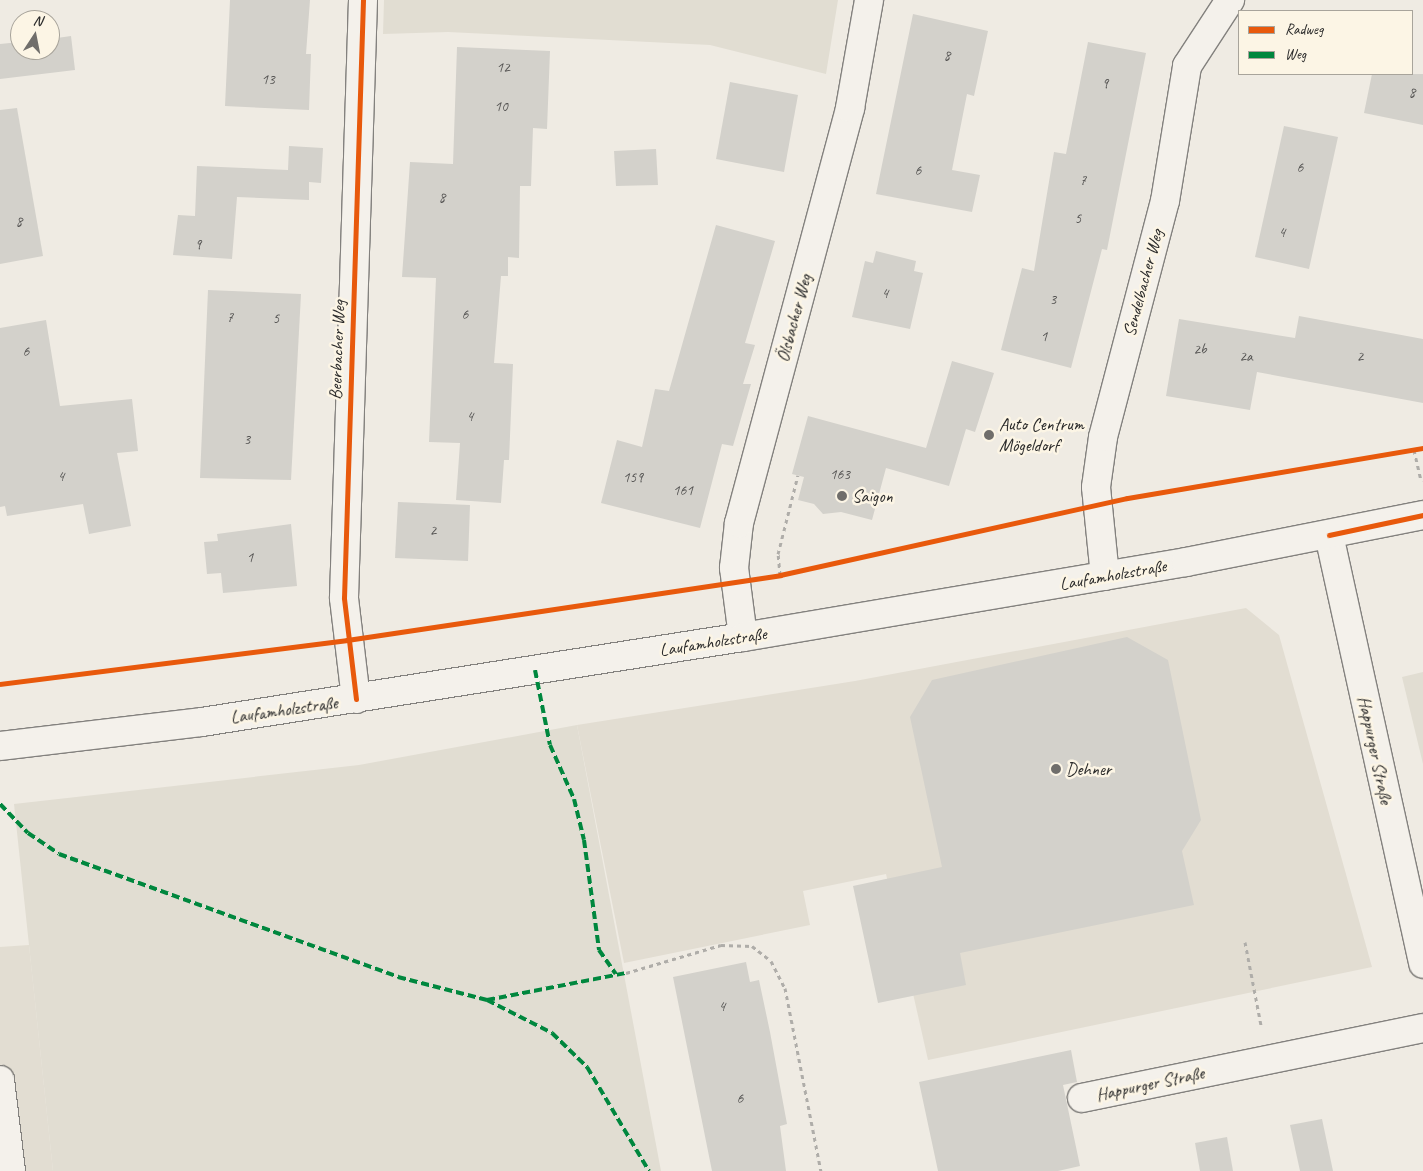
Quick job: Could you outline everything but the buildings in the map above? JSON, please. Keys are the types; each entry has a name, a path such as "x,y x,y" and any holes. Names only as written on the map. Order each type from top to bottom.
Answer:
{"street":[{"name":"Beerbacher Weg","path":"356,700 344,598 363,0"},
{"name":"Ölsbacher Weg","path":"743,637 734,568 739,523 850,108 869,0"},
{"name":"Sendelbacher Weg","path":"1105,576 1096,487 1103,437 1165,201 1187,66 1230,0"},
{"name":"Laufamholzstraße","path":"0,746 356,700 1105,576 1329,535 1423,515"},
{"name":"Happurger Straße","path":"1329,535 1423,964"},
{"name":"Happurger Straße","path":"1082,1098 1423,1028"},
{"path":"0,1080 11,1171"}],"path":[{"path":"1414,450 1421,484"},
{"path":"780,575 778,554 798,476"},
{"path":"1245,942 1267,1060"},
{"path":"626,973 721,945 752,946 771,961 786,988 821,1171"}],"shaded area":[{"path":"384,0 838,0 826,74 710,45 448,32 383,34"},
{"path":"1246,608 1279,635 1372,967 928,1060 886,874 803,891 810,925 624,963 577,725 855,681"},
{"path":"1423,672 1423,764 1402,677"},
{"path":"577,725 661,1171 53,1171 14,804 359,765"},
{"path":"29,945 53,1171 0,1171 0,947"}],"marked path":[{"path":"535,670 550,745 574,799 584,840 599,950 616,974"},
{"path":"0,804 28,833 59,854 398,977 487,1000 626,973"},
{"path":"487,1000 552,1033 587,1067 649,1171"}],"cycle path":[{"path":"356,699 344,598 363,0"},
{"path":"0,684 347,640 780,575 1127,498 1423,448"},
{"path":"1329,535 1423,515"}],"place":[{"name":"Auto Centrum Mögeldorf","path":"989,435"},
{"name":"Saigon","path":"842,496"},
{"name":"Dehner","path":"1056,769"}]}
